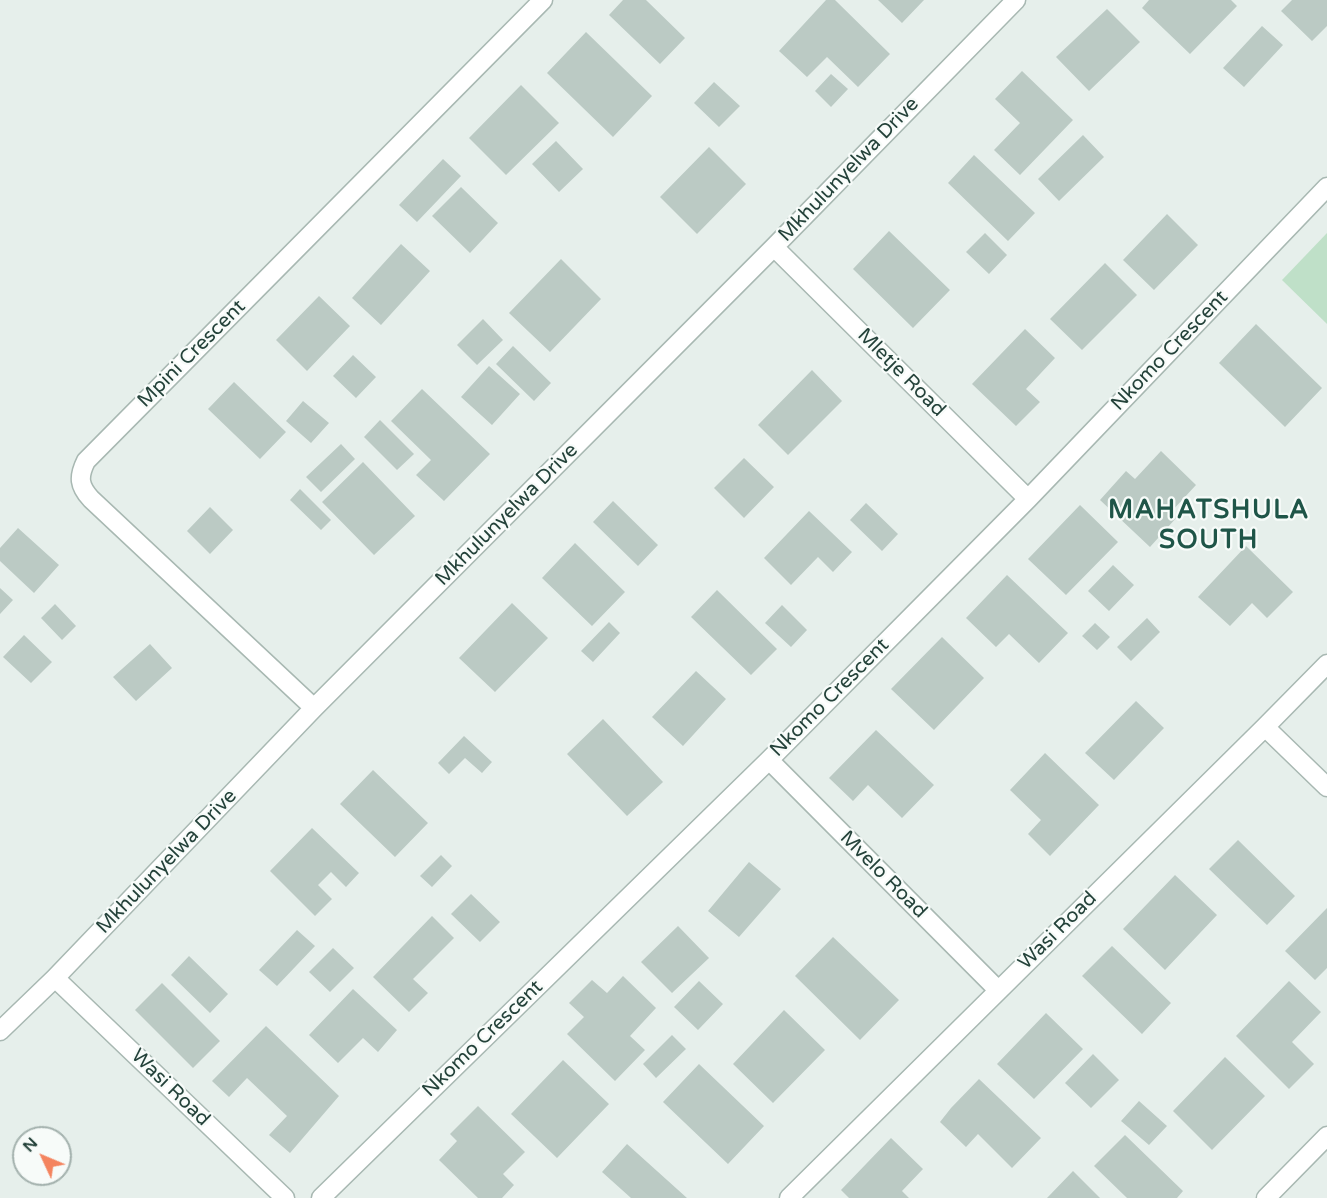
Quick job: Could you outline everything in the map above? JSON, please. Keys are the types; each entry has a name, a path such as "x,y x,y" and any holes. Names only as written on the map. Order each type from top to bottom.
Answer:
{"street":[{"name":"Mpini Crescent","path":"314,708 84,492 81,471 86,461 543,0"},
{"name":"Mkhulunyelwa Drive","path":"0,1031 55,978 314,708 774,247 1016,0"},
{"name":"Nkomo Crescent","path":"321,1198 769,760 1028,499 1327,187"},
{"name":"Mletje Road","path":"774,247 1028,499"},
{"name":"Wasi Road","path":"792,1197 1327,664"},
{"path":"1265,727 1327,787"},
{"name":"Mvelo Road","path":"769,760 998,990"},
{"name":"Wasi Road","path":"55,978 285,1198"},
{"path":"1266,1198 1327,1136"}],"green space":[{"path":"1327,233 1327,324 1282,280"}],"building":[{"path":"623,0 646,0 685,38 660,64 609,15"},
{"path":"826,0 835,0 890,54 858,87 827,57 807,77 779,51"},
{"path":"878,0 924,0 902,23"},
{"path":"1149,0 1231,0 1237,6 1190,54 1142,8"},
{"path":"1292,0 1327,0 1327,26 1312,41 1281,11"},
{"path":"1107,9 1140,42 1089,91 1056,57"},
{"path":"1262,26 1283,45 1244,87 1223,68"},
{"path":"586,32 652,96 613,137 547,73"},
{"path":"1022,71 1073,120 1020,175 994,150 1020,123 995,99"},
{"path":"831,74 848,89 831,107 815,91"},
{"path":"714,82 740,106 719,127 694,103"},
{"path":"521,85 559,123 506,175 469,138"},
{"path":"1083,135 1104,157 1059,201 1038,179"},
{"path":"556,141 583,169 559,192 532,164"},
{"path":"709,147 746,184 697,234 660,197"},
{"path":"974,155 1035,213 1008,241 948,183"},
{"path":"443,159 461,176 417,222 399,205"},
{"path":"461,187 498,223 470,253 432,216"},
{"path":"1167,214 1198,245 1154,290 1123,260"},
{"path":"889,231 950,290 913,328 853,269"},
{"path":"985,233 1007,255 989,274 966,252"},
{"path":"401,244 430,271 381,325 352,298"},
{"path":"561,259 601,299 550,352 509,313"},
{"path":"1105,263 1137,295 1082,350 1050,319"},
{"path":"319,296 350,326 307,371 276,340"},
{"path":"483,319 503,340 477,365 457,345"},
{"path":"1256,324 1322,388 1285,427 1219,363"},
{"path":"1025,329 1055,358 1026,389 1040,402 1016,426 972,384"},
{"path":"513,346 551,383 534,401 496,364"},
{"path":"353,355 376,377 356,398 333,376"},
{"path":"489,366 520,394 492,425 461,397"},
{"path":"812,370 842,401 788,455 758,425"},
{"path":"234,382 286,432 260,459 208,409"},
{"path":"422,389 490,454 444,501 416,475 431,460 391,421"},
{"path":"303,401 329,423 311,443 286,421"},
{"path":"380,420 414,454 397,470 364,437"},
{"path":"341,444 355,459 321,492 306,477"},
{"path":"1161,451 1196,485 1171,512 1177,517 1150,547 1100,500 1126,471 1135,479"},
{"path":"744,458 774,487 744,518 714,488"},
{"path":"363,462 415,516 374,555 322,502"},
{"path":"300,489 331,520 321,530 290,500"},
{"path":"613,501 658,545 638,566 593,522"},
{"path":"866,503 898,534 882,551 850,520"},
{"path":"1080,505 1118,542 1066,595 1028,559"},
{"path":"210,507 233,530 210,554 187,531"},
{"path":"809,511 852,552 833,572 818,557 791,585 764,558"},
{"path":"18,528 59,565 34,593 0,561 0,548"},
{"path":"575,543 625,592 592,626 542,578"},
{"path":"1246,546 1293,592 1267,618 1252,603 1230,626 1198,597"},
{"path":"1113,565 1134,585 1109,611 1088,591"},
{"path":"1007,575 1068,633 1039,663 1009,634 996,647 966,618"},
{"path":"0,588 13,600 0,614"},
{"path":"717,590 777,649 751,675 691,617"},
{"path":"512,603 548,638 495,692 459,658"},
{"path":"55,604 76,626 62,640 41,618"},
{"path":"782,605 807,630 791,647 765,623"},
{"path":"1147,618 1160,632 1131,661 1117,647"},
{"path":"609,622 620,633 593,662 581,651"},
{"path":"1095,623 1110,637 1097,650 1082,636"},
{"path":"24,635 52,662 31,683 3,657"},
{"path":"942,637 984,678 934,730 891,689"},
{"path":"150,644 172,668 136,701 113,677"},
{"path":"696,671 726,699 683,746 652,717"},
{"path":"1136,701 1164,728 1114,780 1085,753"},
{"path":"603,719 663,782 627,816 567,754"},
{"path":"876,730 934,785 902,818 868,785 853,801 829,778"},
{"path":"464,736 492,762 482,773 465,758 449,774 438,763"},
{"path":"1045,753 1099,805 1050,856 1028,834 1041,820 1010,790"},
{"path":"373,770 428,823 395,857 340,804"},
{"path":"312,828 359,873 346,887 331,872 318,885 332,899 315,916 270,871"},
{"path":"1238,840 1295,896 1267,925 1209,869"},
{"path":"441,855 452,866 432,887 420,876"},
{"path":"749,862 781,889 739,937 708,911"},
{"path":"1175,875 1217,915 1165,970 1123,929"},
{"path":"471,894 500,922 480,942 451,914"},
{"path":"1327,908 1327,968 1315,980 1285,951"},
{"path":"432,916 454,938 413,979 428,993 409,1012 373,977"},
{"path":"678,926 709,958 672,993 641,962"},
{"path":"297,930 315,946 277,986 259,970"},
{"path":"833,937 899,1000 860,1040 795,976"},
{"path":"1112,946 1171,1003 1142,1034 1082,976"},
{"path":"333,948 354,968 330,992 309,972"},
{"path":"189,956 228,994 210,1013 171,975"},
{"path":"623,976 656,1008 630,1036 645,1050 615,1081 567,1034 584,1017 569,1003 592,980 607,993"},
{"path":"699,981 723,1004 698,1030 674,1007"},
{"path":"1289,981 1321,1012 1292,1042 1314,1064 1289,1089 1236,1036"},
{"path":"162,983 220,1041 193,1068 135,1010"},
{"path":"353,989 397,1030 378,1052 363,1038 338,1063 309,1035"},
{"path":"784,1010 825,1050 773,1103 733,1064"},
{"path":"1046,1013 1083,1049 1034,1099 997,1064"},
{"path":"266,1026 339,1096 290,1153 269,1135 287,1116 247,1078 229,1097 212,1081"},
{"path":"672,1035 686,1049 656,1078 643,1064"},
{"path":"1093,1054 1119,1080 1091,1108 1065,1083"},
{"path":"1225,1057 1265,1096 1212,1150 1173,1111"},
{"path":"563,1060 609,1104 557,1158 511,1114"},
{"path":"699,1064 764,1126 728,1164 663,1102"},
{"path":"979,1079 1041,1138 1012,1168 978,1134 966,1147 940,1122"},
{"path":"1139,1101 1167,1126 1149,1145 1121,1121"},
{"path":"478,1106 525,1152 503,1174 514,1185 502,1198 478,1198 439,1160 457,1141 450,1134"},
{"path":"1125,1135 1183,1191 1177,1198 1127,1198 1094,1166"},
{"path":"891,1138 923,1169 902,1191 909,1198 849,1198 841,1190"},
{"path":"627,1144 687,1198 631,1198 602,1172"},
{"path":"1073,1171 1100,1198 1047,1198"}],"district":[{"name":"MAHATSHULA SOUTH","path":"1209,526"}]}
